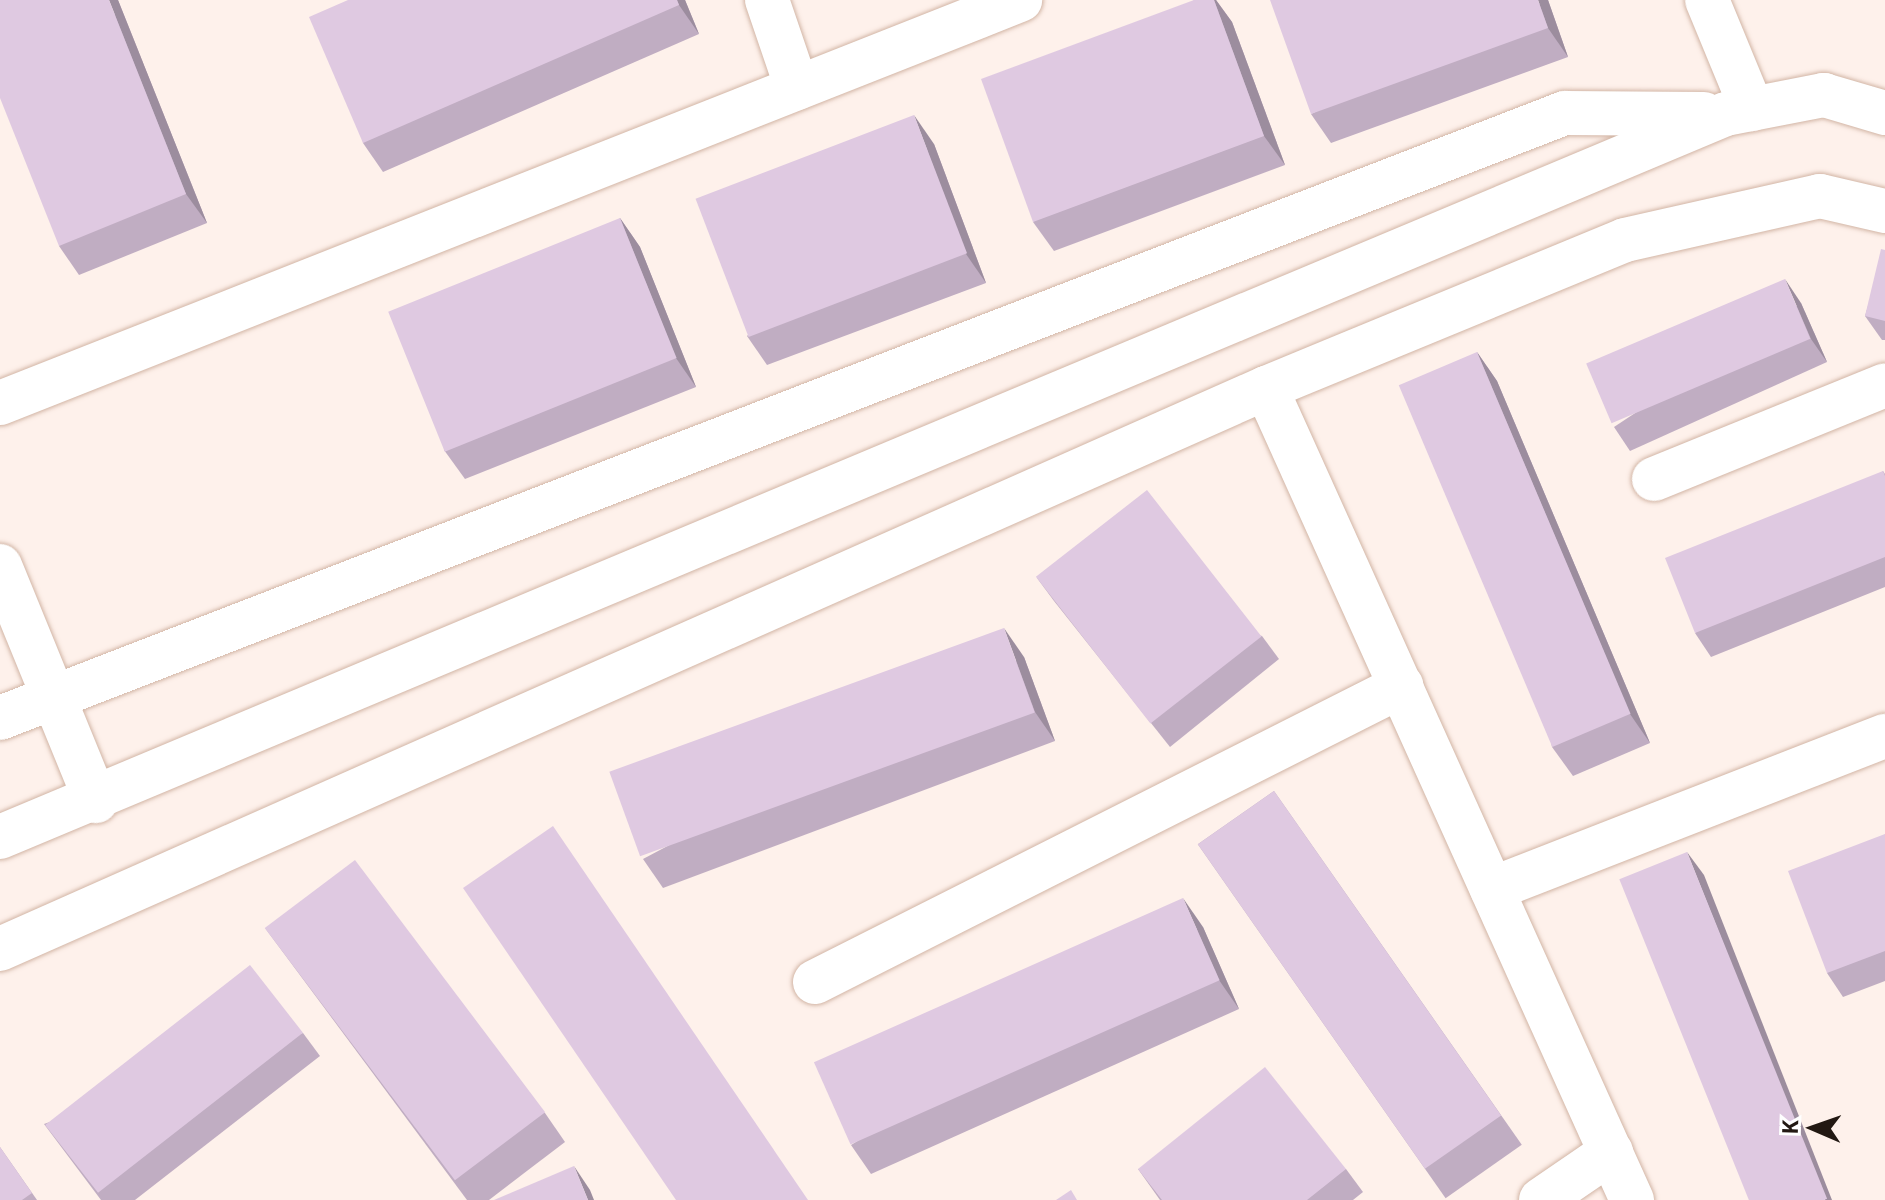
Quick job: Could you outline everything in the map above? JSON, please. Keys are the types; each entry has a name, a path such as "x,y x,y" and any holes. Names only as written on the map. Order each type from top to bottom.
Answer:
{"street":[{"path":"767,0 797,88"},
{"path":"0,403 1020,0"},
{"path":"1707,0 1739,112"},
{"path":"0,718 52,693 1565,113 1739,112 1824,95 1885,113"},
{"path":"0,837 96,801 1739,112"},
{"path":"0,949 1266,388 1625,240 1820,196 1885,211"},
{"path":"1654,479 1885,385"},
{"path":"1266,388 1632,1200"},
{"path":"0,566 96,801"},
{"path":"815,982 1401,686"},
{"path":"1492,889 1885,736"},
{"path":"1541,1200 1611,1152"}],"building":[{"path":"0,0 109,0 186,194 59,246 0,98"},
{"path":"348,0 677,0 679,5 363,143 309,17"},
{"path":"1194,0 1214,0 1264,136 1033,222 981,79"},
{"path":"1270,0 1538,0 1548,28 1311,114"},
{"path":"914,115 967,253 749,337 696,199"},
{"path":"620,218 677,358 445,452 388,312"},
{"path":"1881,249 1885,250 1885,321 1865,316"},
{"path":"1785,279 1810,339 1612,423 1586,363"},
{"path":"1477,352 1631,714 1552,747 1399,385"},
{"path":"1883,471 1885,557 1695,633 1665,558"},
{"path":"1147,490 1262,637 1150,723 1036,577"},
{"path":"1004,628 1035,713 640,856 609,772"},
{"path":"1274,791 1501,1115 1425,1169 1198,844"},
{"path":"553,826 808,1200 676,1200 463,888"},
{"path":"1885,834 1885,951 1827,973 1788,871"},
{"path":"1687,852 1827,1199 1749,1200 1619,879"},
{"path":"355,860 545,1112 455,1180 265,928"},
{"path":"1183,898 1220,980 851,1145 814,1062"},
{"path":"250,965 303,1033 98,1193 45,1125"},
{"path":"1265,1067 1346,1169 1307,1200 1162,1200 1138,1169"},
{"path":"0,1147 32,1193 22,1200 0,1200"},
{"path":"574,1166 588,1200 494,1200"},
{"path":"1071,1190 1077,1200 1056,1200"}]}
